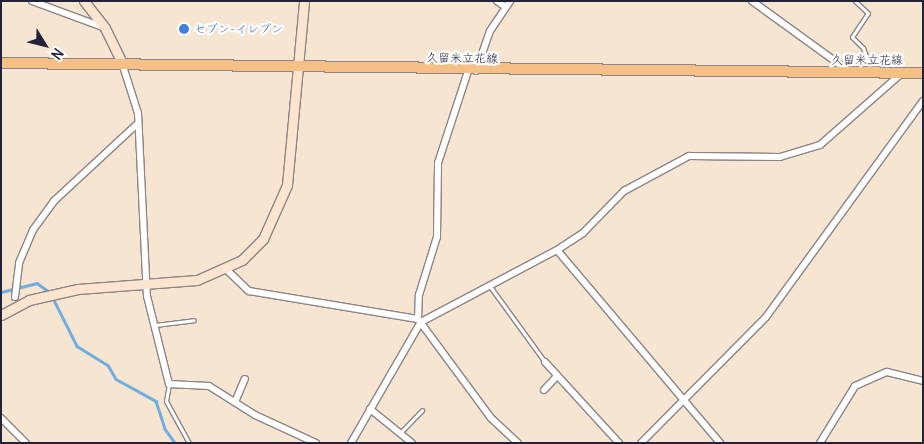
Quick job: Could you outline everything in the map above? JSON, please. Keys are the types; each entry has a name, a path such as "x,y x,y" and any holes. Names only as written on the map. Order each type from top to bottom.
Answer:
{"main road":[{"name":"久留米立花線","path":"1,63 300,65 472,71 923,73"}],"street":[{"path":"32,1 105,28"},
{"path":"84,1 105,28 122,63 138,113 136,125 145,284 169,384 209,386 235,402 316,443"},
{"path":"1,315 29,300 62,292 197,280 226,268 263,239 282,202 300,65 304,1"},
{"path":"497,1 506,8"},
{"path":"351,443 420,320 419,295 436,237 438,163 472,71 490,31 510,1"},
{"path":"752,1 851,72"},
{"path":"226,268 249,291 420,320 557,250 583,233 624,191 690,156 780,157 820,145 903,72"},
{"path":"641,443 766,317 923,101"},
{"path":"15,297 19,263 33,230 54,201 136,125"},
{"path":"557,250 720,443"},
{"path":"420,320 491,418 518,443"},
{"path":"545,362 619,443"},
{"path":"820,443 855,386 887,372 923,381"},
{"path":"544,390 556,376"},
{"path":"235,402 245,379"},
{"path":"370,409 412,443"},
{"path":"1,418 26,443"}],"lane":[{"path":"855,1 868,13 852,37 863,48 869,64"},
{"path":"489,284 545,362"},
{"path":"154,325 194,320"},
{"path":"169,384 166,401 189,443"},
{"path":"400,433 422,410"}],"waterway":[{"path":"1,292 37,283 51,293"},
{"path":"53,298 77,346 108,365 116,379 156,401 165,429 175,443"}],"place":[{"name":"セブン-イレブン","path":"184,29"}]}
